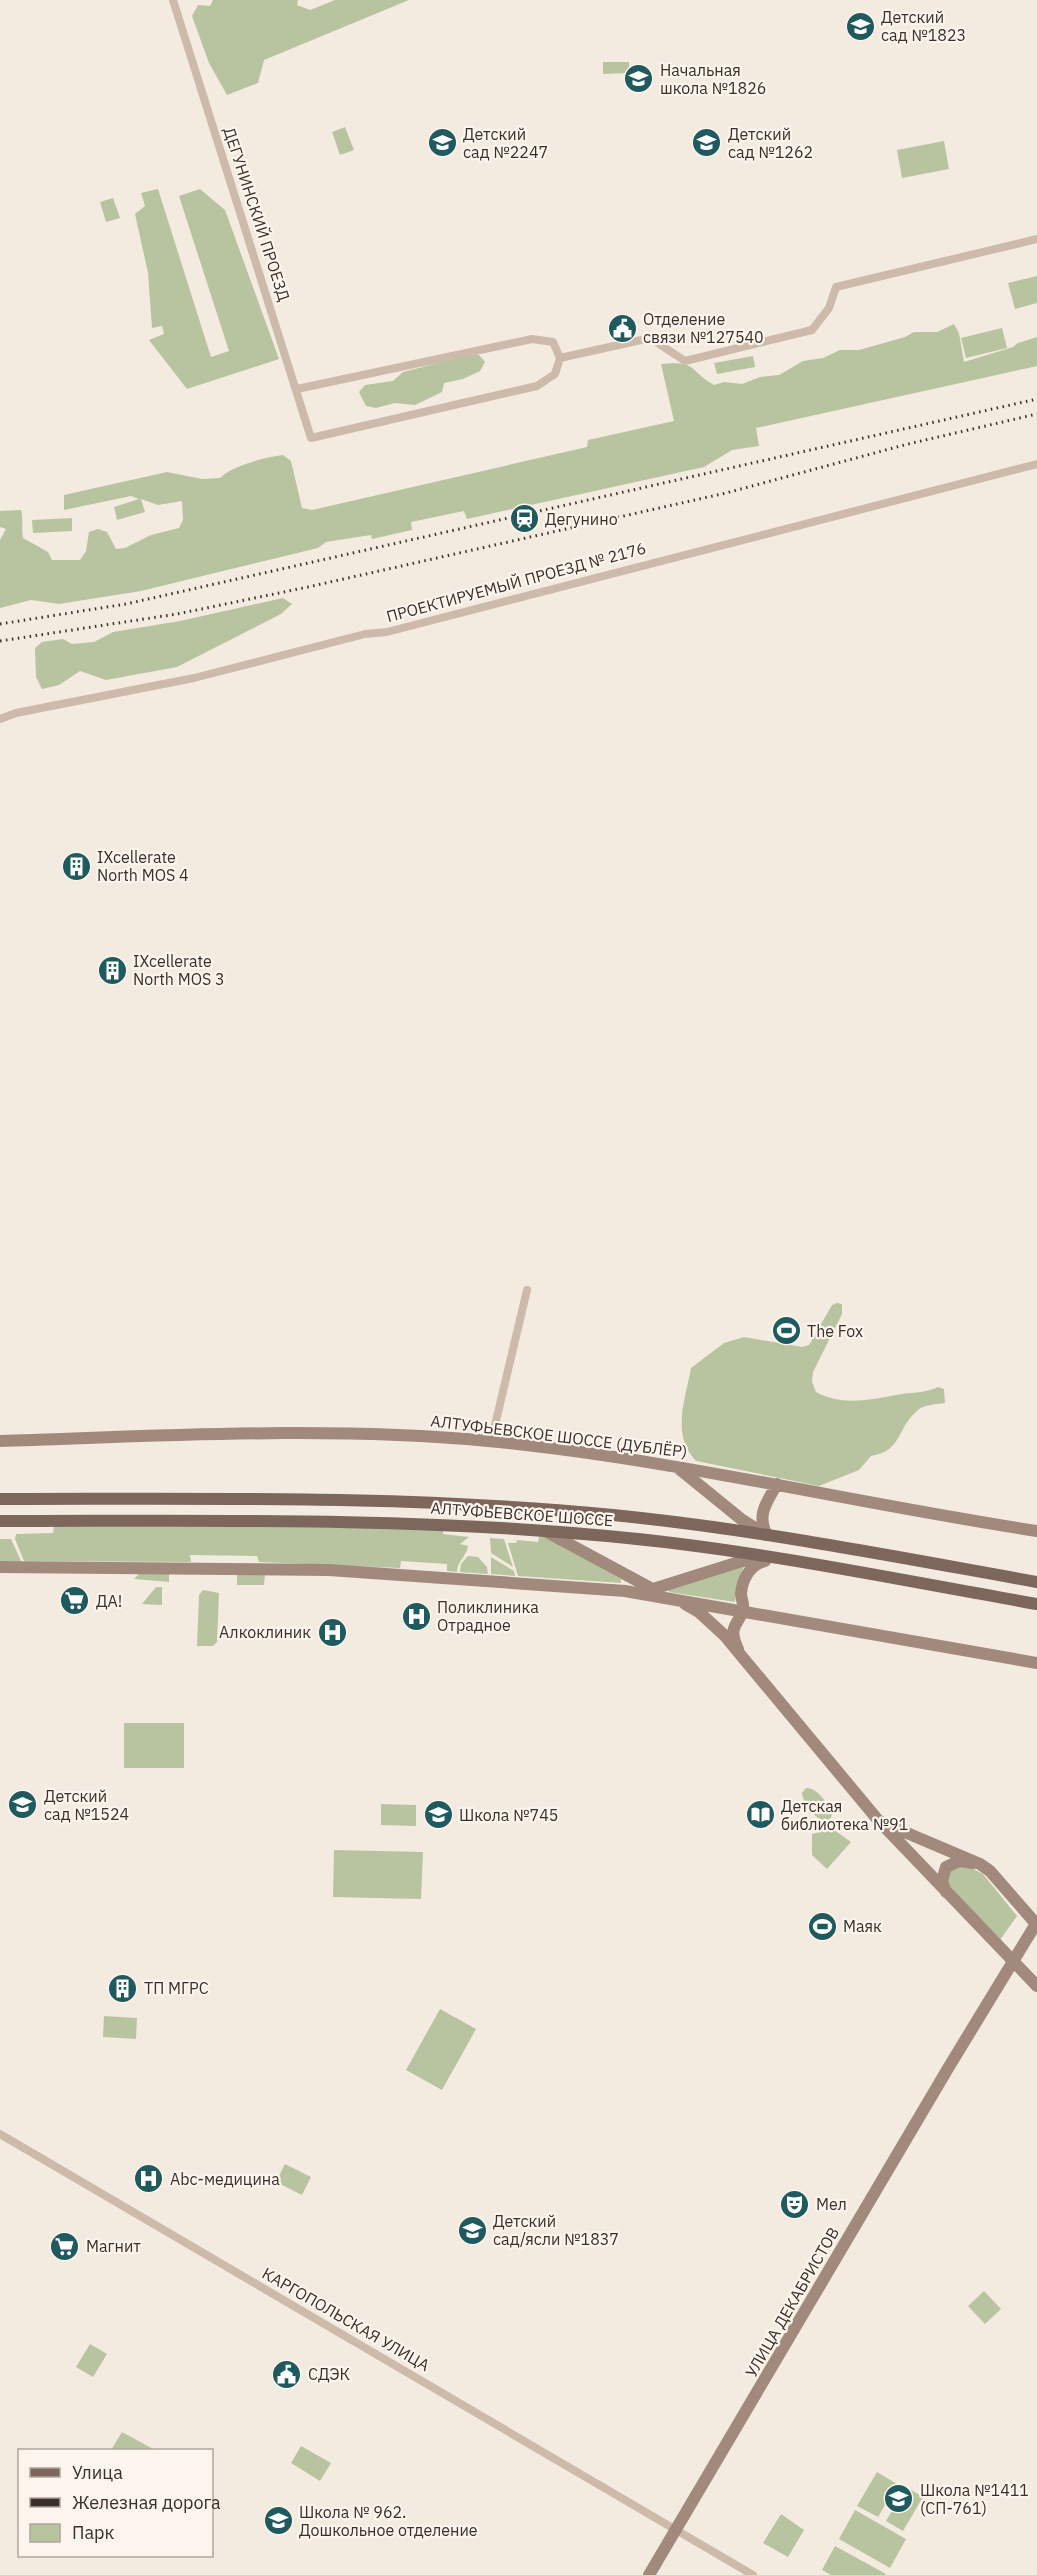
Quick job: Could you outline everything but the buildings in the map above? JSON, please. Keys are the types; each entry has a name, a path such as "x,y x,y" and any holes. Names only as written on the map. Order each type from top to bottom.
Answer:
{"main road":[{"name":"АЛТУФЬЕВСКОЕ ШОССЕ (ДУБЛЁР)","path":"0,1441 295,1433 370,1434 491,1442 675,1465 1037,1531"},
{"path":"675,1465 741,1519 767,1535"},
{"path":"767,1535 762,1525 762,1512 777,1484"},
{"name":"АЛТУФЬЕВСКОЕ ШОССЕ","path":"0,1499 437,1502 613,1515 767,1535 1037,1582"},
{"name":"АЛТУФЬЕВСКОЕ ШОССЕ","path":"0,1521 380,1521 545,1531 640,1539 773,1558 1037,1604"},
{"path":"545,1531 699,1612 741,1654 878,1820 948,1896 1037,1986"},
{"path":"634,1592 653,1589 739,1562 773,1558"},
{"path":"741,1654 734,1633 737,1619 743,1610 742,1586 747,1574 756,1564 773,1558"},
{"path":"0,1567 329,1570 634,1592 1037,1663"},
{"path":"878,1820 980,1864 990,1871 1037,1923"},
{"path":"948,1896 942,1881 946,1867 959,1861 980,1864"},
{"name":"УЛИЦА ДЕКАБРИСТОВ","path":"649,2575 1037,1923"}],"street":[{"name":"ДЕГУНИНСКИЙ ПРОЕЗД","path":"173,0 311,438 537,386 555,374 560,358"},
{"path":"297,389 532,339 553,342 560,358 650,338 685,361 812,330 829,308 836,286 1037,239"},
{"name":"ПРОЕКТИРУЕМЫЙ ПРОЕЗД № 2176","path":"0,719 16,713 187,679 365,634 387,632 1037,464"},
{"path":"491,1442 527,1290"},
{"name":"КАРГОПОЛЬСКАЯ УЛИЦА","path":"0,2134 753,2575"}],"green space":[{"path":"213,0 298,0 297,5 310,10 335,0 409,0 264,60 258,83 227,95 209,63 192,16 198,5 210,6"},
{"path":"603,62 629,62 629,73 603,74"},
{"path":"345,127 354,150 340,155 332,132"},
{"path":"944,141 949,169 902,178 897,150"},
{"path":"158,189 211,357 229,351 179,196 200,189 225,210 279,359 187,389 149,340 164,334 162,326 152,328 148,273 135,214 145,206 141,193"},
{"path":"113,198 120,218 106,222 100,202"},
{"path":"1037,276 1037,303 1015,309 1008,283"},
{"path":"954,324 959,333 964,362 1037,337 1037,366 756,428 759,446 732,450 704,467 467,519 464,511 411,522 412,530 372,539 371,535 326,542 318,548 141,591 59,604 31,600 0,608 0,540 6,529 0,527 0,511 21,510 23,538 48,552 52,560 80,560 86,551 89,532 98,529 107,532 116,549 125,548 151,535 179,528 183,520 182,501 158,505 141,499 145,512 117,520 114,507 139,499 131,496 64,510 64,495 167,472 202,479 220,478 240,466 283,455 291,461 302,508 312,510 587,447 588,440 674,421 661,364 687,365 714,385 724,382 742,384 760,377 779,375 803,361 823,358 840,350 859,350 905,337 914,332 937,332"},
{"path":"1002,328 1007,348 966,358 961,338"},
{"path":"473,354 479,355 485,362 480,371 463,379 444,383 442,392 415,405 395,403 376,408 366,406 359,392 365,385 393,381 403,372"},
{"path":"753,356 755,367 717,374 714,363"},
{"path":"72,518 72,531 33,533 32,520"},
{"path":"283,598 292,604 281,614 177,667 106,680 80,671 59,685 42,689 36,677 35,648 42,642 63,639 72,644 94,642 113,632 180,621"},
{"path":"842,1304 842,1314 813,1372 812,1382 816,1392 826,1397 847,1401 869,1400 938,1387 944,1389 945,1403 920,1408 889,1449 871,1456 859,1470 819,1486 696,1461 688,1451 682,1429 683,1405 691,1368 724,1343 744,1337 802,1347 809,1345 832,1305"},
{"path":"54,1526 443,1528 443,1534 469,1537 460,1544 468,1546 457,1572 447,1571 447,1564 401,1561 400,1568 259,1562 257,1556 190,1555 191,1562 24,1561 15,1539 16,1534 53,1533"},
{"path":"539,1536 545,1537 621,1579 621,1583 518,1576 508,1543 516,1543 517,1540 538,1542"},
{"path":"490,1538 504,1539 513,1567 491,1553"},
{"path":"0,1539 11,1539 21,1561 0,1561"},
{"path":"468,1556 478,1557 487,1567 488,1574 460,1572 461,1564"},
{"path":"491,1557 514,1571 515,1576 491,1574"},
{"path":"745,1564 737,1583 735,1602 669,1592 669,1589"},
{"path":"139,1574 169,1574 169,1582 134,1579"},
{"path":"237,1574 265,1575 264,1585 237,1585"},
{"path":"156,1587 162,1587 162,1605 142,1604"},
{"path":"203,1590 219,1593 217,1642 213,1646 197,1646 199,1595"},
{"path":"124,1723 184,1723 184,1768 124,1768"},
{"path":"806,1788 814,1790 826,1802 832,1816 828,1821 819,1819 808,1807 802,1793"},
{"path":"381,1804 416,1805 416,1826 381,1825"},
{"path":"833,1829 851,1842 827,1869 812,1855 812,1834"},
{"path":"334,1850 423,1852 421,1899 333,1897"},
{"path":"964,1864 983,1874 1017,1916 1000,1940 948,1890 947,1872"},
{"path":"440,2009 476,2029 442,2090 406,2070"},
{"path":"104,2016 137,2018 136,2039 103,2037"},
{"path":"285,2164 311,2177 302,2195 276,2182"},
{"path":"984,2291 1001,2309 985,2324 968,2306"},
{"path":"90,2344 107,2354 93,2377 76,2367"},
{"path":"122,2432 153,2449 112,2449"},
{"path":"301,2446 331,2463 320,2481 291,2463"},
{"path":"877,2472 897,2484 878,2517 857,2506"},
{"path":"906,2487 923,2497 903,2531 886,2521"},
{"path":"855,2510 906,2539 890,2568 839,2539"},
{"path":"781,2514 804,2530 788,2557 763,2543"},
{"path":"835,2546 886,2574 831,2575 822,2570"}],"railway":[{"path":"0,624 126,604 1037,399"},
{"path":"0,641 177,614 308,587 726,493 908,444 1037,414"}],"place":[{"name":"Детский сад №1823","path":"860,26"},
{"name":"Начальная школа №1826","path":"639,79"},
{"name":"Детский сад №2247","path":"442,143"},
{"name":"Детский сад №1262","path":"707,143"},
{"name":"Отделение связи №127540","path":"622,328"},
{"name":"Дегунино","path":"524,519"},
{"name":"IXcellerate North MOS 4","path":"76,866"},
{"name":"IXcellerate North MOS 3","path":"112,970"},
{"name":"The Fox","path":"786,1331"},
{"name":"ДА!","path":"75,1601"},
{"name":"Поликлиника Отрадное","path":"416,1616"},
{"name":"Алкоклиник","path":"332,1632"},
{"name":"Детский сад №1524","path":"23,1805"},
{"name":"Школа №745","path":"438,1815"},
{"name":"Детская библиотека №91","path":"760,1815"},
{"name":"Маяк","path":"822,1926"},
{"name":"ТП МГРС","path":"123,1988"},
{"name":"Abc-медицина","path":"149,2179"},
{"name":"Мел","path":"795,2204"},
{"name":"Детский сад/ясли №1837","path":"472,2230"},
{"name":"Магнит","path":"65,2246"},
{"name":"СДЭК","path":"287,2374"},
{"name":"Школа №1411 (СП-761)","path":"899,2499"},
{"name":"Школа № 962. Дошкольное отделение","path":"278,2521"}]}
